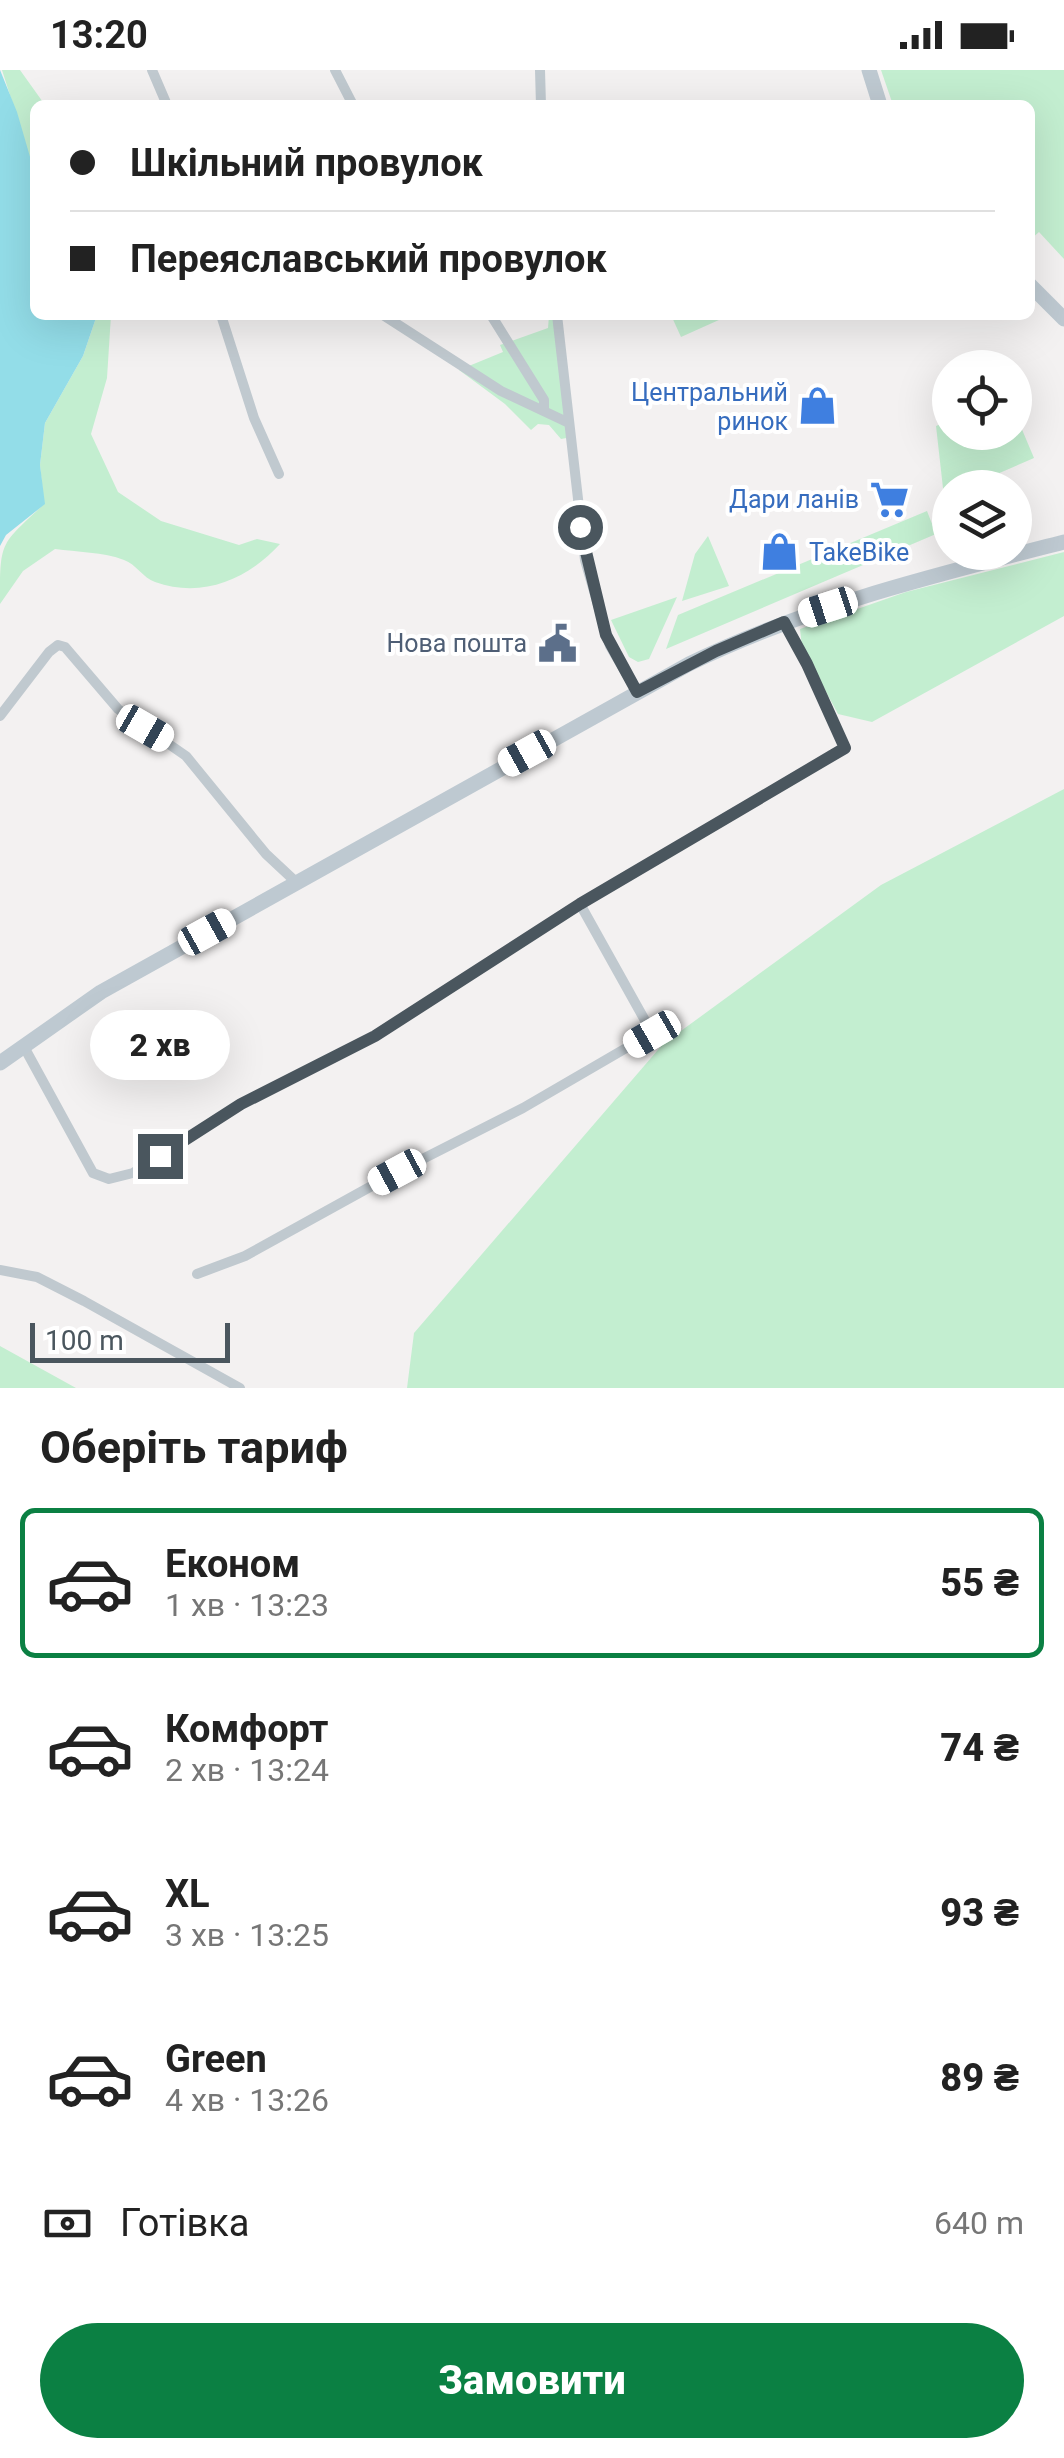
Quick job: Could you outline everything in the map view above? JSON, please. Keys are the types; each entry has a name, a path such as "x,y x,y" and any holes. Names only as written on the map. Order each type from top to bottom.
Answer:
{"main road":[{"path":"869,70 878,100"},
{"path":"1035,290 1064,319"},
{"path":"0,1063 101,992 716,651 784,622 897,586 1064,542"}],"street":[{"path":"152,70 165,100"},
{"path":"334,70 350,100"},
{"path":"540,70 541,100"},
{"path":"223,320 254,418 279,474"},
{"path":"392,320 500,391 569,423"},
{"path":"493,320 544,400 544,412"},
{"path":"558,320 589,576 610,646 637,692"},
{"path":"23,1046 92,1173 109,1179 133,1173 241,1104 375,1036 580,904 845,748 784,622"},
{"path":"0,716 53,648 65,647 118,709 186,756 261,847 296,882"},
{"path":"197,1274 246,1256 523,1108 652,1034 580,904"},
{"path":"0,1270 37,1278 84,1300 240,1388"}],"green space":[{"path":"2,70 20,70 41,100 30,100 30,158"},
{"path":"881,70 1064,70 1064,259 1039,232 1035,236 1035,100 891,100"},
{"path":"95,320 111,320 107,378 91,434 118,492 161,521 239,545 257,539 280,544 239,576 207,587 190,588 155,582 116,557 55,549 23,571 0,604 6,545 44,504 40,465 45,423 83,356"},
{"path":"549,320 554,320 572,437 561,439 549,425 538,424 531,430 505,404 459,370 503,352 500,345 548,328"},
{"path":"673,320 719,320 681,337"},
{"path":"939,450 1031,450 1034,458 1006,470 941,470"},
{"path":"927,511 932,524 932,536 666,649 678,615"},
{"path":"708,536 729,586 682,601 695,554"},
{"path":"1064,552 1064,616 872,722 838,714 802,647 800,629 906,592 993,570 1032,570 1032,560"},
{"path":"677,597 649,659 638,662 629,657 611,620"},
{"path":"1064,789 1064,1388 407,1388 414,1333 663,1044 881,885"},
{"path":"0,1346 76,1388 0,1388"}],"water":[{"path":"0,70 30,157 30,320 95,320 83,356 45,423 40,465 45,504 6,535 0,546"}],"place":[{"name":"Центральний ринок","path":"818,406"},
{"name":"Дари ланів","path":"889,499"},
{"name":"TakeBike","path":"779,552"},
{"name":"Нова пошта","path":"557,643"}],"route":[{"path":"160,1156 241,1104 375,1036 580,904 845,748 784,622 716,651 637,692 606,635 580,527"}]}
